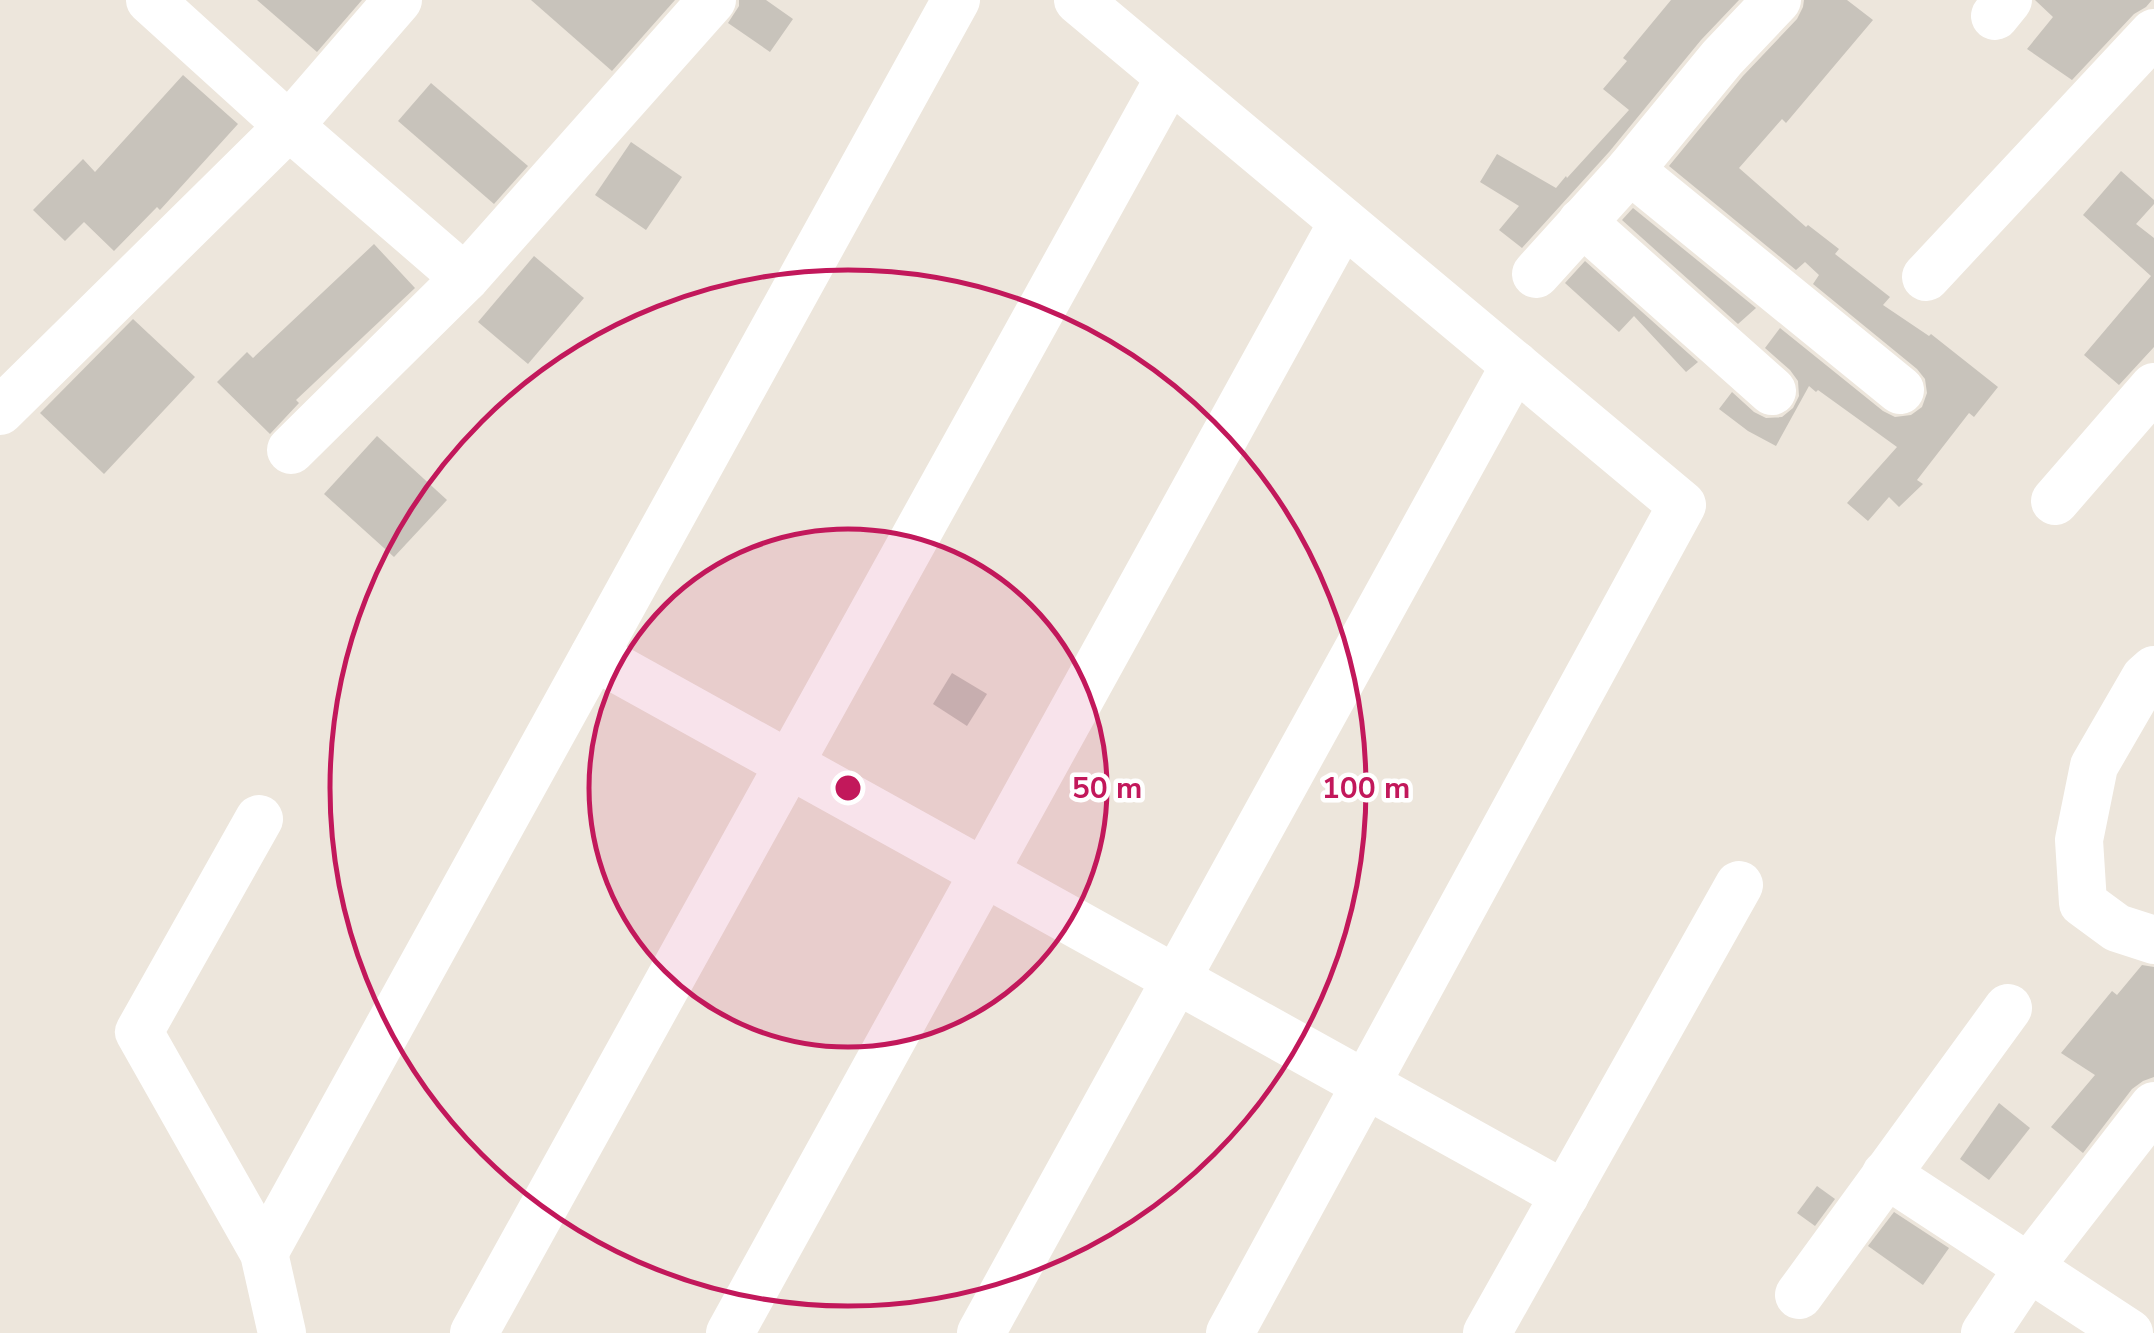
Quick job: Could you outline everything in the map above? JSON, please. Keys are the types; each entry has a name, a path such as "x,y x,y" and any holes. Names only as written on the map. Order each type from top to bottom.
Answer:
{"street":[{"path":"150,0 465,278"},
{"path":"0,411 289,126 398,0"},
{"path":"292,450 465,278 712,0"},
{"path":"264,1253 956,0"},
{"path":"1078,0 1682,504 1230,1333"},
{"path":"1536,274 1777,0"},
{"path":"1926,277 2154,32"},
{"path":"474,1333 1170,76"},
{"path":"1630,170 1900,390"},
{"path":"730,1333 1343,222"},
{"path":"1582,222 1772,390"},
{"path":"981,1333 1515,365"},
{"path":"2055,501 2154,387"},
{"path":"594,656 1564,1195"},
{"path":"2154,670 2145,678 2094,766 2079,840 2083,904 2117,928 2154,940"},
{"path":"259,819 138,1032 264,1253 282,1333"},
{"path":"1488,1333 1738,885"},
{"path":"1800,1294 2008,1008"},
{"path":"1985,1333 2029,1267 2154,1106"},
{"path":"1886,1174 2129,1333"}],"building":[{"path":"257,0 362,0 317,52"},
{"path":"531,0 675,0 612,71"},
{"path":"739,0 766,0 793,19 770,52 728,23"},
{"path":"1671,0 1739,0 1522,248 1499,230 1519,206 1480,182 1497,154 1556,188 1567,178 1629,110 1603,89"},
{"path":"1804,0 1847,0 1873,20 1786,123 1782,119 1739,168 1806,227 1839,249 1835,254 1890,297 1883,305 1931,334 1998,387 1974,417 1969,413 1917,480 1923,484 1899,507 1889,497 1868,521 1847,503 1897,447 1809,386 1776,446 1719,409 1732,392 1766,418 1782,417 1793,408 1799,396 1798,381 1765,348 1780,328 1895,417 1911,415 1922,407 1927,393 1925,379 1813,284 1819,275 1805,262 1796,270 1669,166 1743,76 1797,19"},
{"path":"2035,0 2152,0 2072,80 2027,49 2053,17"},
{"path":"183,75 238,124 160,210 157,207 114,251 84,222 65,241 33,210 83,159 95,172"},
{"path":"431,83 528,166 494,204 398,121"},
{"path":"631,142 682,177 646,230 595,195"},
{"path":"2121,171 2154,200 2136,224 2154,238 2154,347 2119,385 2084,355 2151,276 2083,215"},
{"path":"1633,208 1756,308 1738,324 1622,220"},
{"path":"374,244 415,288 296,400 299,403 270,434 217,382 247,352 253,358"},
{"path":"534,256 584,298 528,364 478,322"},
{"path":"1585,261 1698,362 1686,372 1634,316 1619,332 1565,283"},
{"path":"133,319 195,377 104,474 40,413"},
{"path":"377,436 447,500 394,557 324,494"},
{"path":"952,673 987,694 967,726 933,704"},
{"path":"2142,965 2154,967 2154,1077 2132,1089 2083,1153 2051,1127 2095,1075 2061,1053 2112,991 2117,995"},
{"path":"1999,1103 2030,1128 1989,1180 1960,1159"},
{"path":"1817,1186 1835,1199 1815,1226 1797,1213"},
{"path":"1894,1212 1949,1248 1923,1285 1868,1246"}]}
